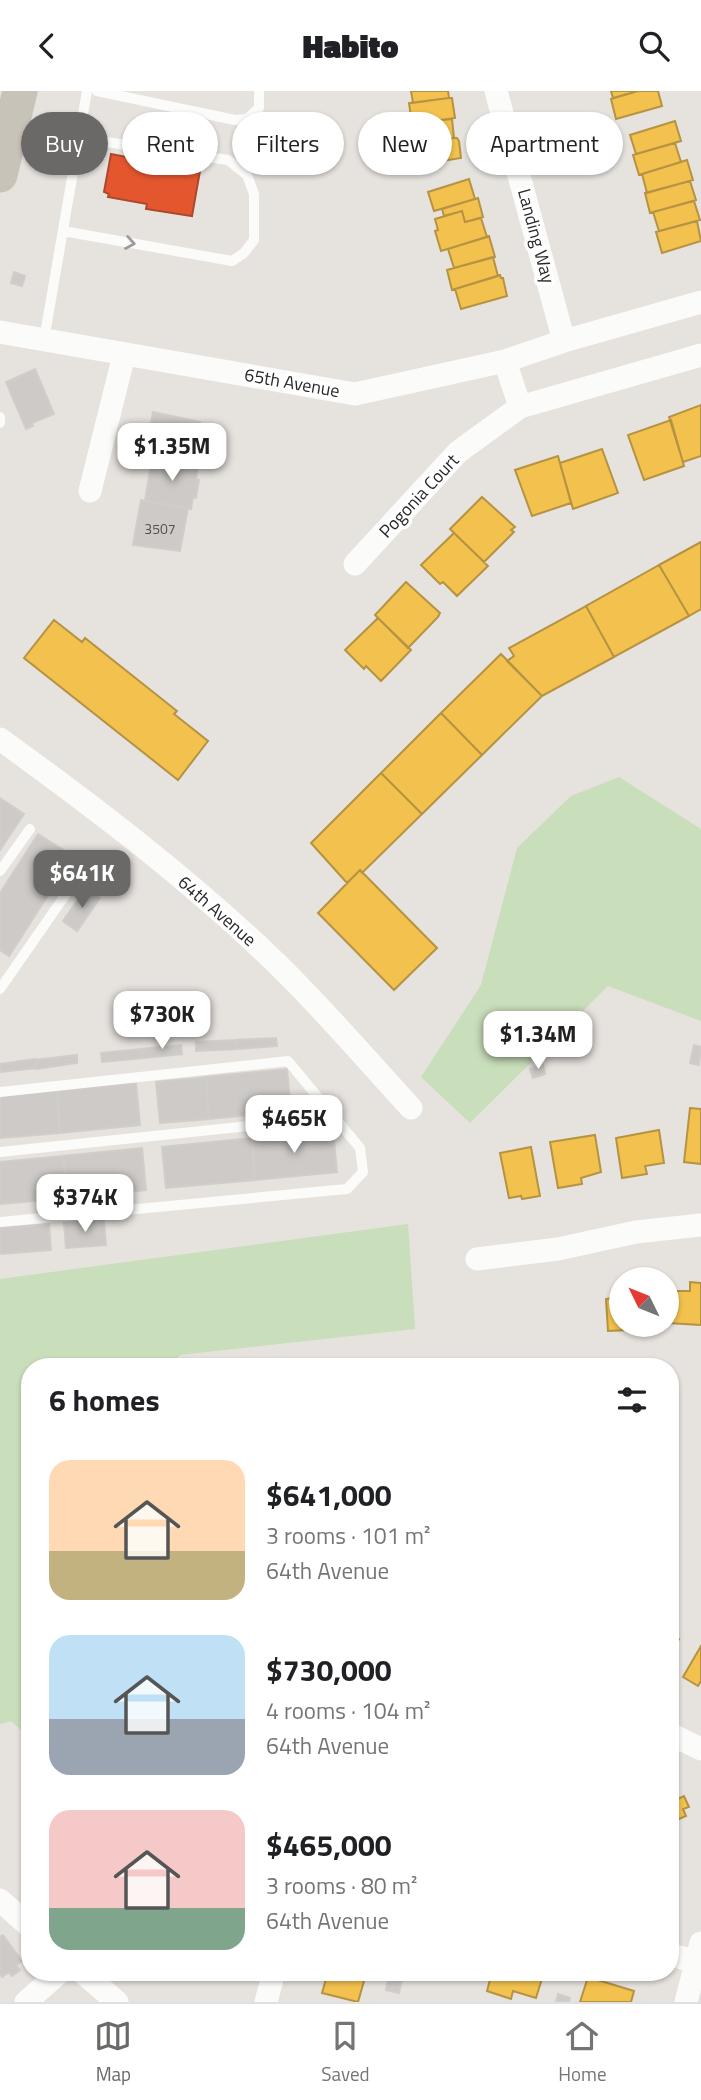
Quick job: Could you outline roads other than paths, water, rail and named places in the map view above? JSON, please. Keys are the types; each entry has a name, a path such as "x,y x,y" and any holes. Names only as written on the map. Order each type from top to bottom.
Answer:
{"main road":[{"path":"0,175 23,93"}],"street":[{"name":"Landing Way","path":"496,91 564,341"},
{"name":"65th Avenue","path":"0,332 355,394 505,361 564,341 701,302"},
{"path":"90,491 124,355"},
{"name":"Pogonia Court","path":"355,564 458,452 520,407 701,355"},
{"path":"505,361 520,407"},
{"name":"64th Avenue","path":"0,739 105,818 226,917 282,969 411,1108"},
{"path":"477,1259 558,1249 636,1232 701,1225"},
{"path":"679,1738 701,1749"},
{"path":"0,1900 21,1919"},
{"path":"679,1954 698,1952 686,2002"},
{"path":"26,2002 50,1981"},
{"path":"92,1981 117,2002"},
{"path":"266,2002 272,1981"}],"lane":[{"path":"83,112 87,91"},
{"path":"97,91 234,120 247,119 259,108 259,91"},
{"path":"63,230 232,261 244,253 254,240 254,194 247,175 228,160 108,142"},
{"path":"44,340 73,175"},
{"path":"0,417 0,422"},
{"path":"0,871 30,829"},
{"path":"0,989 82,871"},
{"path":"0,1092 288,1061 360,1148 363,1172 347,1189 0,1222"},
{"path":"0,1151 334,1117"}]}
